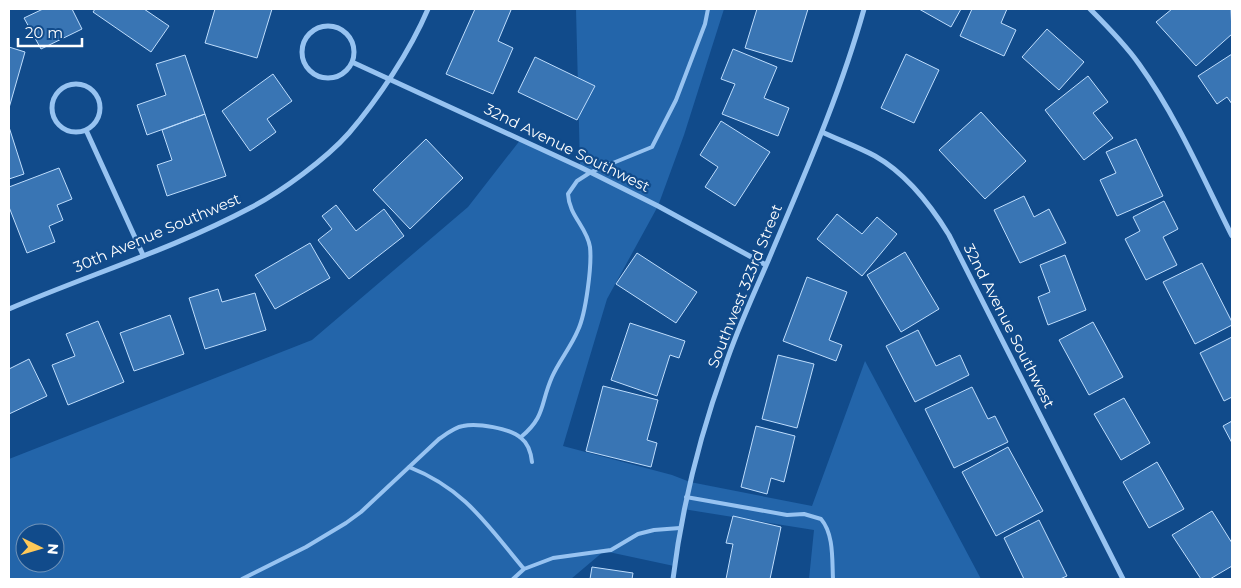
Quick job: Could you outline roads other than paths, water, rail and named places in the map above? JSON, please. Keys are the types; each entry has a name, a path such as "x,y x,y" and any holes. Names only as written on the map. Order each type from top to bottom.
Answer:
{"street":[{"name":"30th Avenue Southwest","path":"9,310 56,289 206,229 251,208 289,182 322,158 348,133 389,79 418,33 428,9"},
{"name":"Southwest 323rd Street","path":"673,579 686,497 724,366 742,319 822,132 852,49 864,9"},
{"path":"1090,9 1114,33 1158,92 1176,123 1232,236"},
{"path":"325,25 334,26 349,36 353,44 354,54 352,62 339,76 321,78 313,74 306,67 302,59 303,41 316,28 325,25"},
{"name":"32nd Avenue Southwest","path":"352,62 591,172 766,265"},
{"path":"74,83 83,84 96,94 100,101 101,110 98,118 86,130 70,131 56,121 53,114 52,105 54,97 59,90 67,85 74,83"},
{"path":"86,130 143,255"},
{"name":"32nd Avenue Southwest","path":"822,132 876,157 895,170 924,198 937,215 949,235 1123,579"}],"lane":[{"path":"521,437 535,425 556,368 580,328 590,270 590,252 587,237 571,210 568,194 577,181 591,172 652,147 676,100 705,24 708,9"},
{"path":"242,579 327,536 361,512 450,431 463,426 490,427 506,431 521,437 531,451 532,462"},
{"path":"409,467 428,474 461,496 479,514 524,569"},
{"path":"686,497 787,515 804,514 821,519 825,523 830,537 833,579"},
{"path":"513,579 524,569 553,558 611,550 638,534 654,530 680,528"}]}
